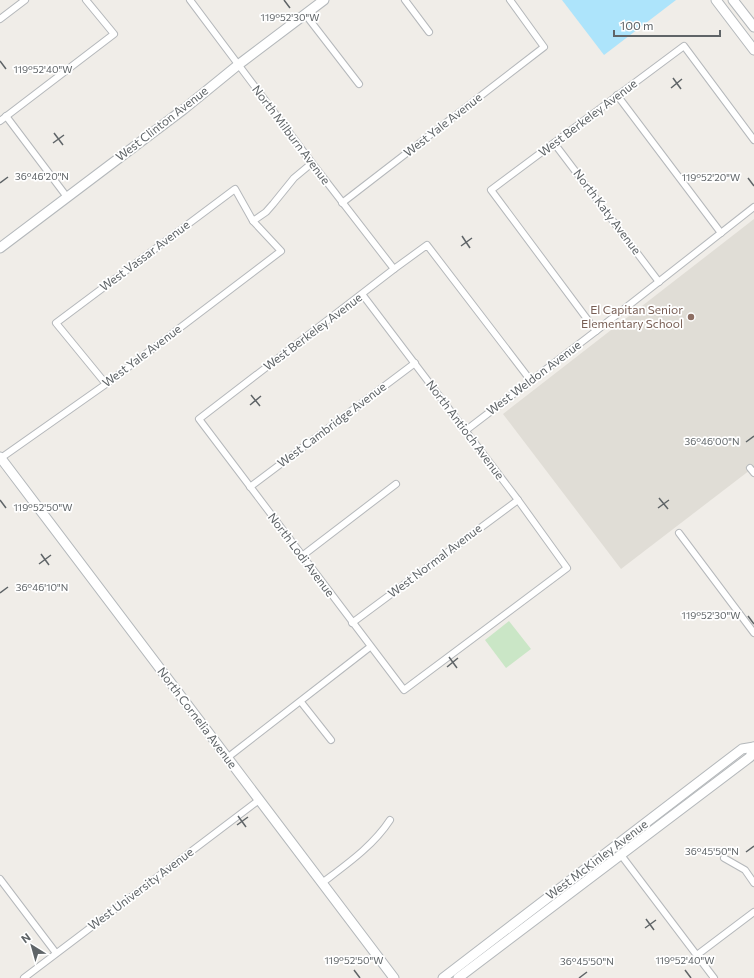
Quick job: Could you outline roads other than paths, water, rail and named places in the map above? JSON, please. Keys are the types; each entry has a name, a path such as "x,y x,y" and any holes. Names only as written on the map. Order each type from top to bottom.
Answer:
{"main road":[{"name":"West Clinton Avenue","path":"0,248 324,0"},
{"path":"716,0 754,50"},
{"path":"733,0 754,27"},
{"name":"North Cornelia Avenue","path":"0,457 394,978"},
{"name":"West McKinley Avenue","path":"458,978 750,757 754,747"},
{"name":"West McKinley Avenue","path":"443,978 742,749 754,747"}],"street":[{"path":"0,19 25,0"},
{"path":"0,121 114,34 86,0"},
{"name":"North Milburn Avenue","path":"190,0 342,203 394,269"},
{"path":"405,0 428,32"},
{"name":"West Yale Avenue","path":"342,203 544,47 510,0"},
{"path":"305,14 359,84"},
{"name":"West Berkeley Avenue","path":"596,331 491,190 684,46 754,140"},
{"path":"617,95 721,233"},
{"path":"6,116 67,197"},
{"name":"North Katy Avenue","path":"554,143 659,282"},
{"path":"253,221 266,212 294,178 312,163"},
{"name":"West Vassar Avenue","path":"106,384 56,323 235,189 253,221"},
{"name":"West Weldon Avenue","path":"466,430 596,331 754,207"},
{"name":"West Yale Avenue","path":"0,457 106,384 281,251 253,221"},
{"name":"West Berkeley Avenue","path":"199,419 427,245 531,381"},
{"name":"North Antioch Avenue","path":"362,294 466,430 567,568 404,690"},
{"name":"West Cambridge Avenue","path":"250,487 415,363"},
{"name":"North Lodi Avenue","path":"199,419 404,690"},
{"path":"302,556 396,484"},
{"name":"West Normal Avenue","path":"352,623 518,500"},
{"path":"679,533 754,633"},
{"path":"227,758 370,647"},
{"path":"301,702 331,740"},
{"name":"West University Avenue","path":"24,978 259,800"},
{"path":"322,883 376,839 390,820"},
{"path":"621,855 714,978"},
{"path":"724,858 745,870 754,883"},
{"path":"0,879 56,953"},
{"path":"697,955 754,912"}],"water":[{"path":"562,0 676,0 604,55"}],"place":[{"name":"El Capitan Senior Elementary School","path":"691,317"}]}
